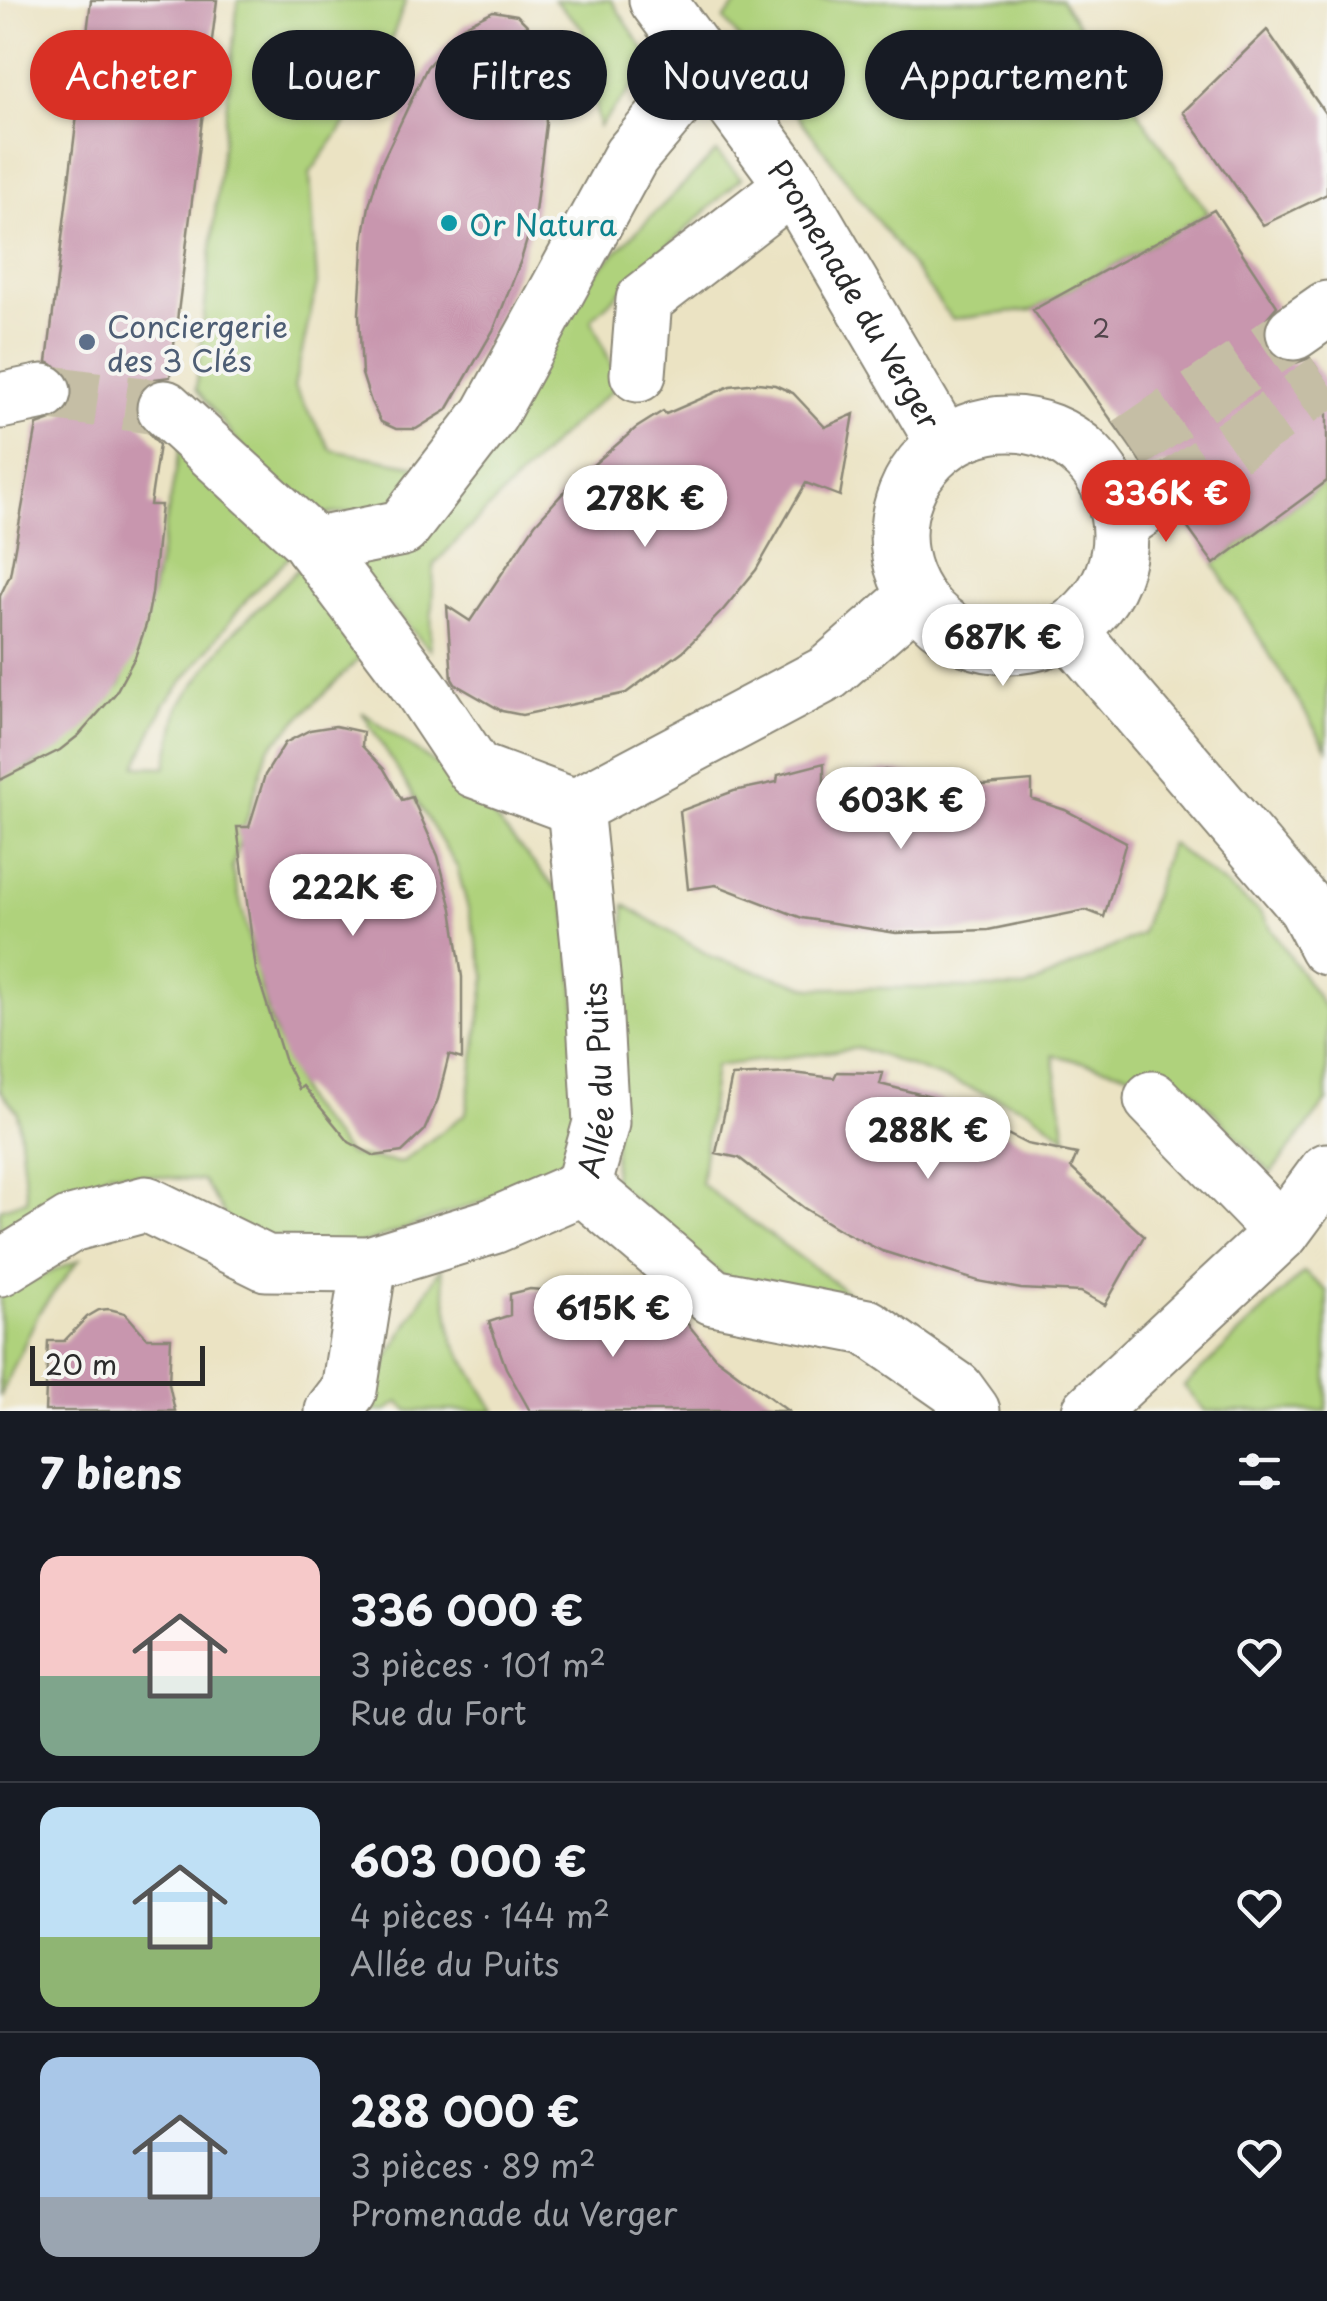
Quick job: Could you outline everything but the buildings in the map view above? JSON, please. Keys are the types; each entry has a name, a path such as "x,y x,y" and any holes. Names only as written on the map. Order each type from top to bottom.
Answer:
{"street":[{"name":"Promenade du Verger","path":"657,0 680,30"},
{"path":"314,546 402,528 490,414 631,156 661,120"},
{"name":"Promenade du Verger","path":"746,120 793,185 944,443"},
{"path":"638,374 644,300 793,185"},
{"path":"166,408 314,546 421,689 475,770 575,806 828,673 915,597"},
{"name":"Promenade du Verger","path":"1014,424 1050,430 1081,449 1112,455 1105,477 1118,509 1142,509 1121,544 1113,578 1095,607 1069,630 1037,644 1002,647 969,640 939,622 915,597 901,566 896,532 903,498 911,482 944,443 977,428 1014,424"},
{"path":"1069,630 1306,907 1327,948"},
{"name":"Allée du Puits","path":"0,1268 71,1224 146,1204 266,1264 370,1264 493,1226 583,1186 601,1123 593,985 575,806"},
{"path":"1152,1099 1282,1232"},
{"path":"1090,1411 1282,1232 1327,1171"},
{"path":"583,1186 713,1296 867,1327 956,1389 972,1411"},
{"path":"332,1411 349,1390 370,1264"}],"green space":[{"path":"238,0 406,0 395,30 252,30 252,120 348,120 310,173 317,284 294,387 331,450 427,468 400,508 318,515 254,462 196,389 225,120 232,120 232,56"},
{"path":"554,0 611,0 631,30 627,30 627,94 607,118 607,30 582,27"},
{"path":"741,0 1061,0 1082,30 865,30 865,120 1144,120 1208,213 1033,310 952,319 801,120 845,120 845,30 732,30 724,19"},
{"path":"716,152 741,178 591,319 620,384 566,430 434,564 430,650 337,548 406,548 582,286"},
{"path":"181,444 308,539 251,594 165,704 136,766 166,767 179,706 230,636 305,562 373,645 268,749 232,868 268,1015 305,1103 349,1155 401,1163 466,1113 486,977 457,867 362,712 466,786 566,900 586,1108 559,1174 319,1256 235,1231 203,1181 110,1172 0,1238 0,1209 27,1200 17,1111 0,1090 0,773 32,766 120,686 152,594"},
{"path":"1327,481 1327,748 1214,564"},
{"path":"1170,843 1260,912 1327,1011 1327,1101 1271,1173 1191,1088 1053,1055 1066,1137 1028,1109 860,1048 715,1066 701,1184 855,1298 725,1278 613,1182 625,905 712,957 811,988 1025,988 1141,934"},
{"path":"79,1260 39,1312 0,1397 0,1294"},
{"path":"441,1267 453,1341 495,1411 409,1411 399,1402 386,1411 348,1411 375,1380"},
{"path":"1304,1272 1327,1291 1327,1411 1205,1411 1184,1386"}],"tunnel":[{"path":"1129,444 1294,332"},
{"path":"1163,495 1327,380"},
{"path":"43,392 165,408"}],"place":[{"name":"Or Natura","path":"449,223"},
{"name":"Conciergerie des 3 Clés","path":"87,342"}]}
